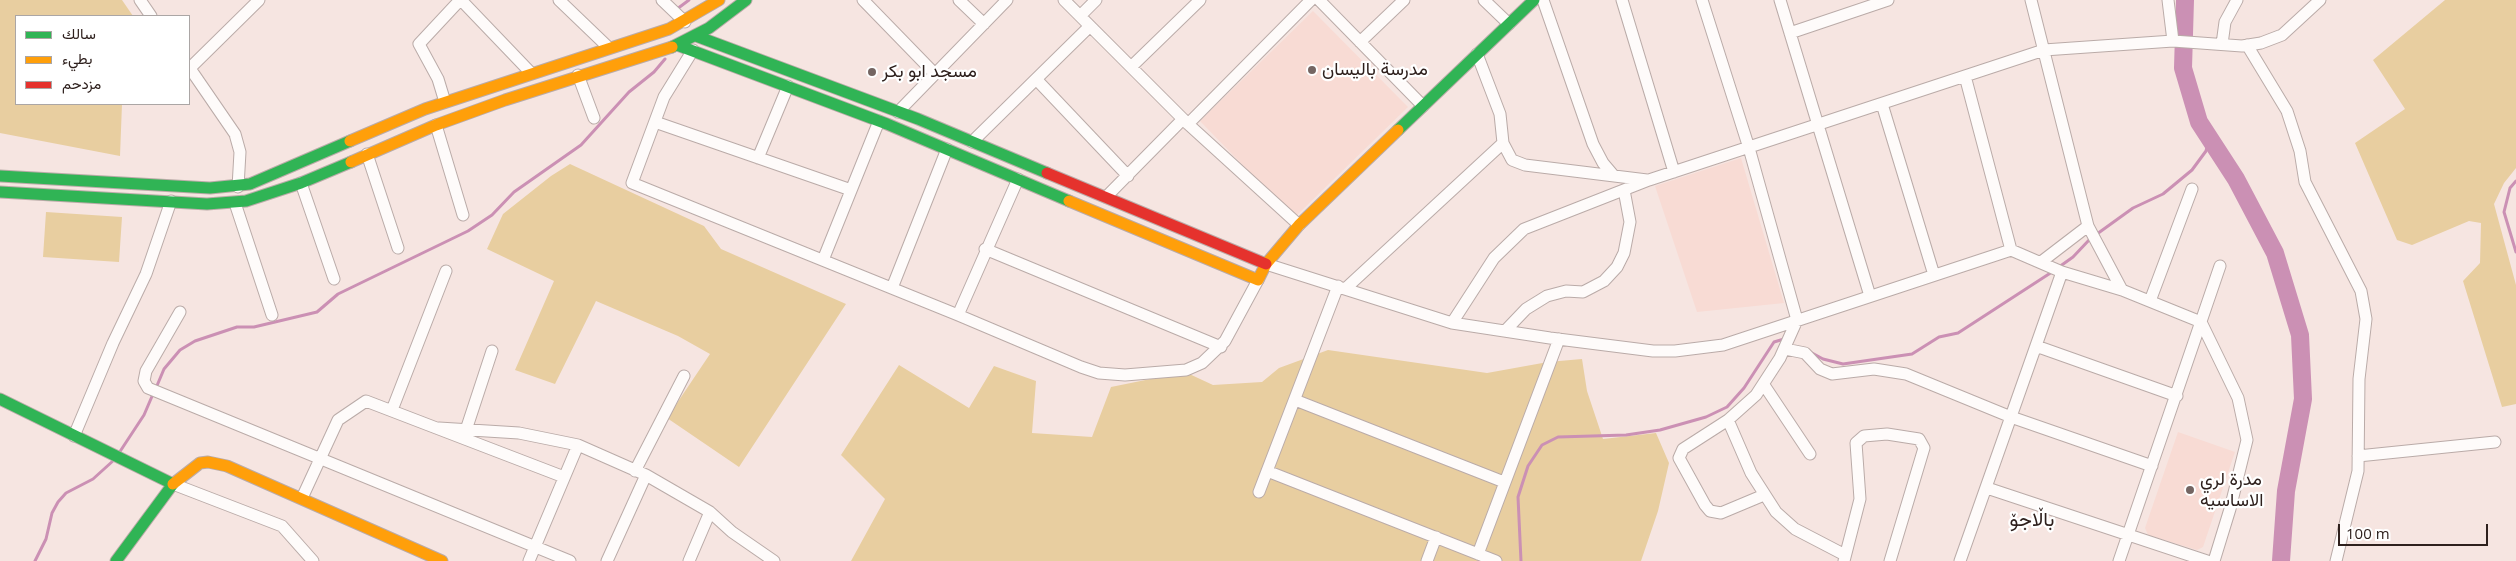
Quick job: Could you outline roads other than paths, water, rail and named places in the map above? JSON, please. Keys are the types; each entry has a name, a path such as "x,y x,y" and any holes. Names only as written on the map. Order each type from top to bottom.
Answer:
{"street":[{"path":"140,0 150,15"},
{"path":"238,187 240,152 235,134 190,67 258,0"},
{"path":"452,120 438,79 419,44 460,0 531,74"},
{"path":"560,0 609,48"},
{"path":"662,0 685,22"},
{"path":"0,176 210,188 238,187 263,180 349,140 445,102 651,35 685,22 719,0"},
{"path":"0,192 207,204 235,203 264,196 301,183 436,125 578,75 677,45 696,36 728,16 746,0"},
{"path":"863,0 935,74"},
{"path":"959,0 984,24"},
{"path":"898,112 1007,0"},
{"path":"1064,0 1185,121 1299,225"},
{"path":"1080,16 1096,0"},
{"path":"1131,67 1200,0"},
{"path":"1106,197 1310,0"},
{"path":"1319,0 1422,106"},
{"path":"1360,42 1404,0"},
{"path":"1484,0 1509,24"},
{"path":"692,50 664,97 632,183 958,314 1081,368 1110,375 1186,370 1202,363 1221,347 1266,264 1299,225 1534,0"},
{"path":"1543,0 1593,144 1603,163 1614,176"},
{"path":"1622,0 1674,172"},
{"path":"1702,0 1749,148 1797,320 1785,349 1764,385 1747,404 1728,420 1683,449 1679,458 1705,505 1714,512 1721,513 1764,494"},
{"path":"1780,0 1870,296"},
{"path":"1790,33 1888,0"},
{"path":"2031,0 2088,226 2122,290"},
{"path":"2168,0 2173,41"},
{"path":"2222,44 2225,22 2237,0"},
{"path":"1452,323 1494,258 1524,229 1649,180 2044,50 2173,41 2247,45 2261,43 2282,35 2320,0"},
{"path":"972,142 1090,26"},
{"path":"696,36 918,119 1266,264 1452,323 1654,351 1691,350 1723,345 2011,250 2062,272 2122,290 2201,322 2238,398 2247,440 2230,509 2214,561"},
{"path":"677,45 912,134 1258,280"},
{"path":"2247,45 2287,111 2300,151 2306,182 2361,291 2366,319 2359,379 2358,471 2336,561"},
{"path":"1477,54 1500,114 1503,143 1512,160 1525,165 1649,180"},
{"path":"578,75 594,118"},
{"path":"1965,76 2011,250"},
{"path":"1036,79 1128,176"},
{"path":"808,94 812,80"},
{"path":"758,158 788,86"},
{"path":"1882,104 1934,275"},
{"path":"912,134 918,119"},
{"path":"823,260 878,121"},
{"path":"655,122 851,190"},
{"path":"436,125 462,216"},
{"path":"1259,492 1342,288 1503,143"},
{"path":"892,288 947,150"},
{"path":"366,154 398,248"},
{"path":"1053,194 1060,178"},
{"path":"958,314 1018,179"},
{"path":"301,183 334,279"},
{"path":"2150,301 2192,189"},
{"path":"1505,331 1526,309 1547,296 1566,291 1584,292 1604,281 1617,268 1624,253 1630,222 1624,190"},
{"path":"74,436 113,343 146,274 171,201"},
{"path":"235,203 272,315"},
{"path":"2041,262 2088,226"},
{"path":"985,250 1221,347"},
{"path":"2119,561 2220,266"},
{"path":"392,410 446,271"},
{"path":"1963,560 2062,272"},
{"path":"180,312 146,371 144,381 148,388 570,561"},
{"path":"1478,554 1559,339"},
{"path":"2036,346 2177,396"},
{"path":"1785,349 1805,353 1820,369 1832,374 1874,369 1906,374 2011,417 2152,466"},
{"path":"466,430 492,351"},
{"path":"635,470 684,376"},
{"path":"1764,385 1810,454"},
{"path":"0,398 173,484 282,526 313,561"},
{"path":"302,498 338,420 366,400 564,477"},
{"path":"1295,400 1504,482"},
{"path":"1728,420 1744,459 1776,512 1795,529 1845,558 1860,499 1856,444 1864,436 1896,434 1919,439 1924,448 1890,561"},
{"path":"439,428 519,433 578,444 646,475 710,512 732,532 774,561"},
{"path":"2358,456 2495,442"},
{"path":"529,561 578,444"},
{"path":"116,561 173,484 195,466 208,462 227,466 442,561"},
{"path":"1267,471 1496,561"},
{"path":"607,561 646,475"},
{"path":"1987,488 2207,561"},
{"path":"689,561 710,512"},
{"path":"1427,561 1436,537"}],"waterway":[{"path":"677,9 689,0"},
{"path":"2185,0 2183,68 2199,122 2236,179 2275,253 2300,335 2303,399 2286,491 2281,561"},
{"path":"156,388 164,369 180,350 195,341 237,327 254,327 317,312 338,294 468,231 492,215 514,192 581,145 629,92 654,72 665,59"},
{"path":"2059,267 2073,257 2090,239 2133,208 2163,194 2192,170 2206,151 2209,138"},
{"path":"2516,181 2510,188 2504,212 2516,252"},
{"path":"1812,353 1823,359 1843,364 1912,354 1939,337 1958,333 2052,272"},
{"path":"1521,561 1518,497 1528,466 1542,445 1558,437 1626,435 1660,430 1706,417 1727,407 1744,388 1774,342 1784,339"},
{"path":"119,453 144,415 153,394"},
{"path":"35,561 46,539 52,513 58,502 66,493 93,479 114,460"}],"place":[{"name":"مدرسة بالیسان","path":"1312,70"},
{"name":"مسجد ابو بكر","path":"872,72"},
{"name":"مدرة لري الاساسیه","path":"2190,490"}],"district":[{"name":"باڵاجۆ","path":"2032,520"}]}
